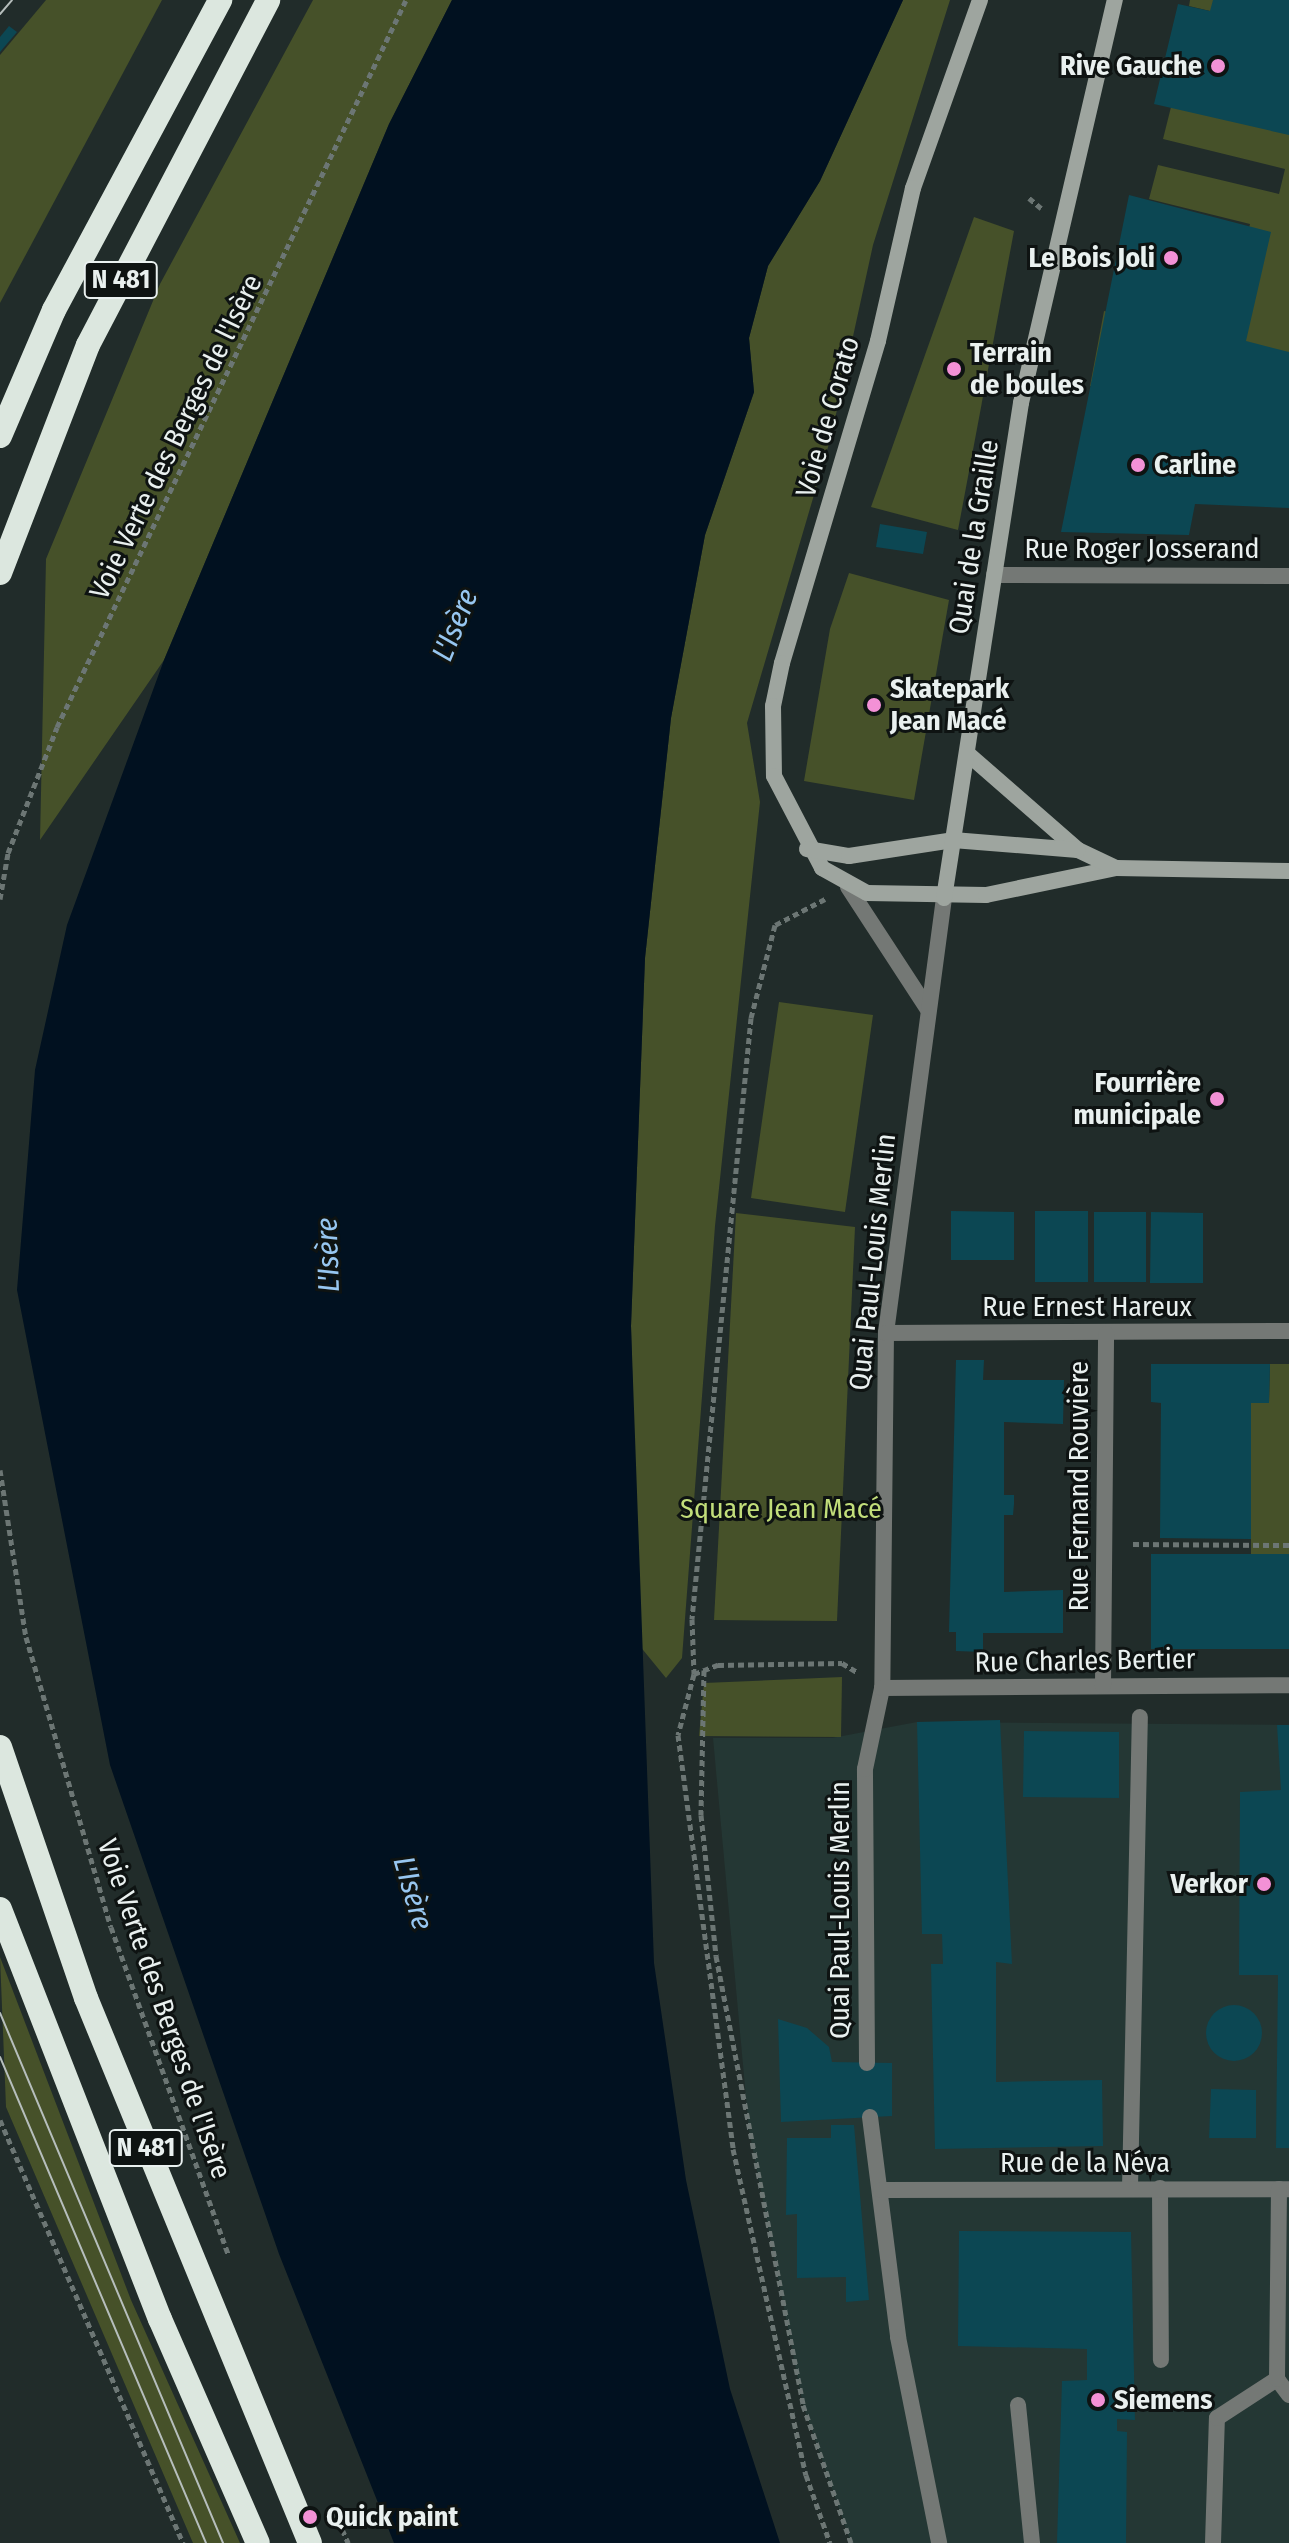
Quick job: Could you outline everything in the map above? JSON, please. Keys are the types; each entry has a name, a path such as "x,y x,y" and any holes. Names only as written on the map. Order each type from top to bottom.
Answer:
{"highway":[{"name":"N 481","path":"0,436 54,310 220,0"},
{"name":"N 481","path":"0,573 88,345 268,0"},
{"name":"N 481","path":"0,1747 86,1998 310,2543"},
{"name":"N 481","path":"0,1909 154,2305 258,2543"}],"main road":[{"name":"Voie de Corato","path":"848,887 807,849 774,776 773,706 878,341 913,188 980,0"},
{"name":"Quai de la Graille","path":"944,898 1021,403 1115,0"},
{"path":"968,754 1078,850 1116,868"},
{"path":"807,849 849,856 953,840 1078,850"},
{"path":"848,887 944,898 1116,868 1289,871"}],"street":[{"name":"Rue Roger Josserand","path":"994,575 1289,576"},
{"name":"Voie de Corato","path":"848,887 927,1008"},
{"name":"Quai Paul-Louis Merlin","path":"867,2063 865,1769 882,1688 886,1333 944,898"},
{"name":"Rue Ernest Hareux","path":"886,1333 1289,1331"},
{"name":"Rue Fernand Rouvière","path":"1103,1686 1106,1334"},
{"name":"Rue Charles Bertier","path":"882,1688 1289,1685"},
{"path":"1130,2188 1140,1717"},
{"path":"870,2117 898,2337 939,2543"},
{"path":"1160,2188 1161,2360"},
{"path":"1284,2189 1277,2379 1289,2395"},
{"name":"Rue de la Néva","path":"881,2190 1284,2189"},
{"path":"1213,2543 1217,2418 1277,2379"},
{"path":"1018,2405 1032,2543"}],"path":[{"name":"Voie Verte des Berges de l'Isère","path":"0,899 8,853 57,727 406,0"},
{"path":"830,2543 806,2475 733,2149 678,1735 694,1674 692,1619 751,1018 775,925 848,887"},
{"name":"Voie Verte des Berges de l'Isère","path":"0,1470 30,1652 111,1927 232,2265"},
{"path":"1133,1544 1289,1545"},
{"path":"694,1674 704,1670 842,1663 882,1688"},
{"path":"704,1670 701,1815 716,1956 803,2405 851,2543"},
{"path":"0,2120 183,2543"},
{"path":"329,2502 348,2543"}],"shaded area":[{"path":"917,1722 1289,1725 1289,2543 851,2543 803,2405 749,2130 713,1738 832,1738"}],"green space":[{"path":"46,0 162,0 0,303 0,55"},
{"path":"313,0 452,0 389,124 164,660 40,840 46,559 160,284"},
{"path":"903,0 950,0 873,245 831,437 747,723 760,802 715,1226 682,1658 666,1678 639,1645 631,1326 645,958 671,718 705,535 754,392 749,338 768,266 820,181"},
{"path":"1190,0 1289,0 1289,461 1223,416 1090,386 1104,311 1222,338 1250,224 1149,199 1158,165 1279,194 1285,169 1163,139 1171,107 1258,127 1281,28 1189,6"},
{"name":"Terrain de boules","path":"974,217 1014,231 958,530 871,507"},
{"name":"Skatepark Jean Macé","path":"849,573 949,600 914,800 804,781 830,629"},
{"path":"779,1002 873,1015 845,1212 751,1198"},
{"name":"Square Jean Macé","path":"736,1213 855,1227 837,1621 714,1620"},
{"path":"1270,1364 1289,1364 1289,1554 1251,1554 1251,1403 1269,1402"},
{"path":"842,1677 841,1737 699,1736 704,1683"},
{"path":"0,1957 131,2300 240,2543 193,2543 6,2107"}],"water":[{"name":"L'Isère","path":"452,0 903,0 820,181 768,266 749,338 754,392 705,535 671,718 645,958 631,1326 654,1963 686,2180 730,2389 780,2543 394,2543 279,2254 110,1765 17,1290 35,1070 67,925 164,660 389,124"}],"building":[{"name":"Rive Gauche","path":"1213,0 1289,0 1289,135 1154,104 1178,4 1210,11"},
{"path":"9,26 17,32 0,52 0,37"},
{"path":"1129,195 1271,232 1246,341 1289,352 1289,508 1195,504 1189,535 1061,532"},
{"path":"880,524 927,532 923,554 876,547"},
{"path":"951,1211 1014,1212 1014,1260 951,1260"},
{"path":"1035,1211 1088,1211 1088,1282 1035,1282"},
{"path":"1094,1212 1146,1212 1146,1282 1094,1282"},
{"path":"1151,1212 1203,1213 1203,1283 1150,1283"},
{"path":"956,1360 984,1360 983,1380 1064,1380 1063,1424 1004,1422 1004,1495 1014,1495 1014,1504 1013,1515 1004,1515 1004,1592 1063,1590 1063,1633 983,1633 983,1652 956,1651 956,1632 949,1632"},
{"path":"1151,1364 1270,1364 1269,1403 1251,1403 1251,1539 1160,1538 1161,1403 1151,1402"},
{"path":"1151,1554 1289,1554 1289,1649 1151,1649"},
{"path":"1000,1720 1012,1964 996,1962 996,2082 1102,2080 1103,2146 935,2149 931,1964 943,1964 942,1934 922,1934 917,1722"},
{"name":"Verkor","path":"1277,1725 1289,1725 1289,2148 1276,2148 1278,1975 1239,1975 1240,1792 1281,1790"},
{"path":"1024,1731 1119,1732 1119,1798 1023,1797"},
{"path":"1234,2005 1254,2013 1262,2033 1254,2053 1234,2061 1214,2053 1206,2033 1214,2013"},
{"path":"778,2019 807,2028 829,2047 832,2062 892,2063 892,2116 781,2122"},
{"path":"1211,2089 1256,2090 1256,2138 1209,2138"},
{"path":"831,2125 854,2125 869,2300 846,2302 846,2277 797,2278 797,2214 786,2215 787,2138 831,2138"},
{"name":"Siemens","path":"959,2231 1131,2232 1135,2420 1117,2419 1117,2431 1127,2432 1126,2543 1057,2543 1062,2381 1087,2380 1087,2349 958,2346"}],"tram line":[{"path":"0,14 12,0"},
{"path":"0,2013 223,2543"},
{"path":"0,2057 206,2543"}],"place":[{"name":"Rive Gauche","path":"1218,66"},
{"name":"Le Bois Joli","path":"1171,258"},
{"name":"Terrain de boules","path":"954,369"},
{"name":"Carline","path":"1138,465"},
{"name":"Skatepark Jean Macé","path":"874,705"},
{"name":"Fourrière municipale","path":"1217,1099"},
{"name":"Verkor","path":"1264,1884"},
{"name":"Siemens","path":"1098,2400"},
{"name":"Quick paint","path":"310,2517"}]}
